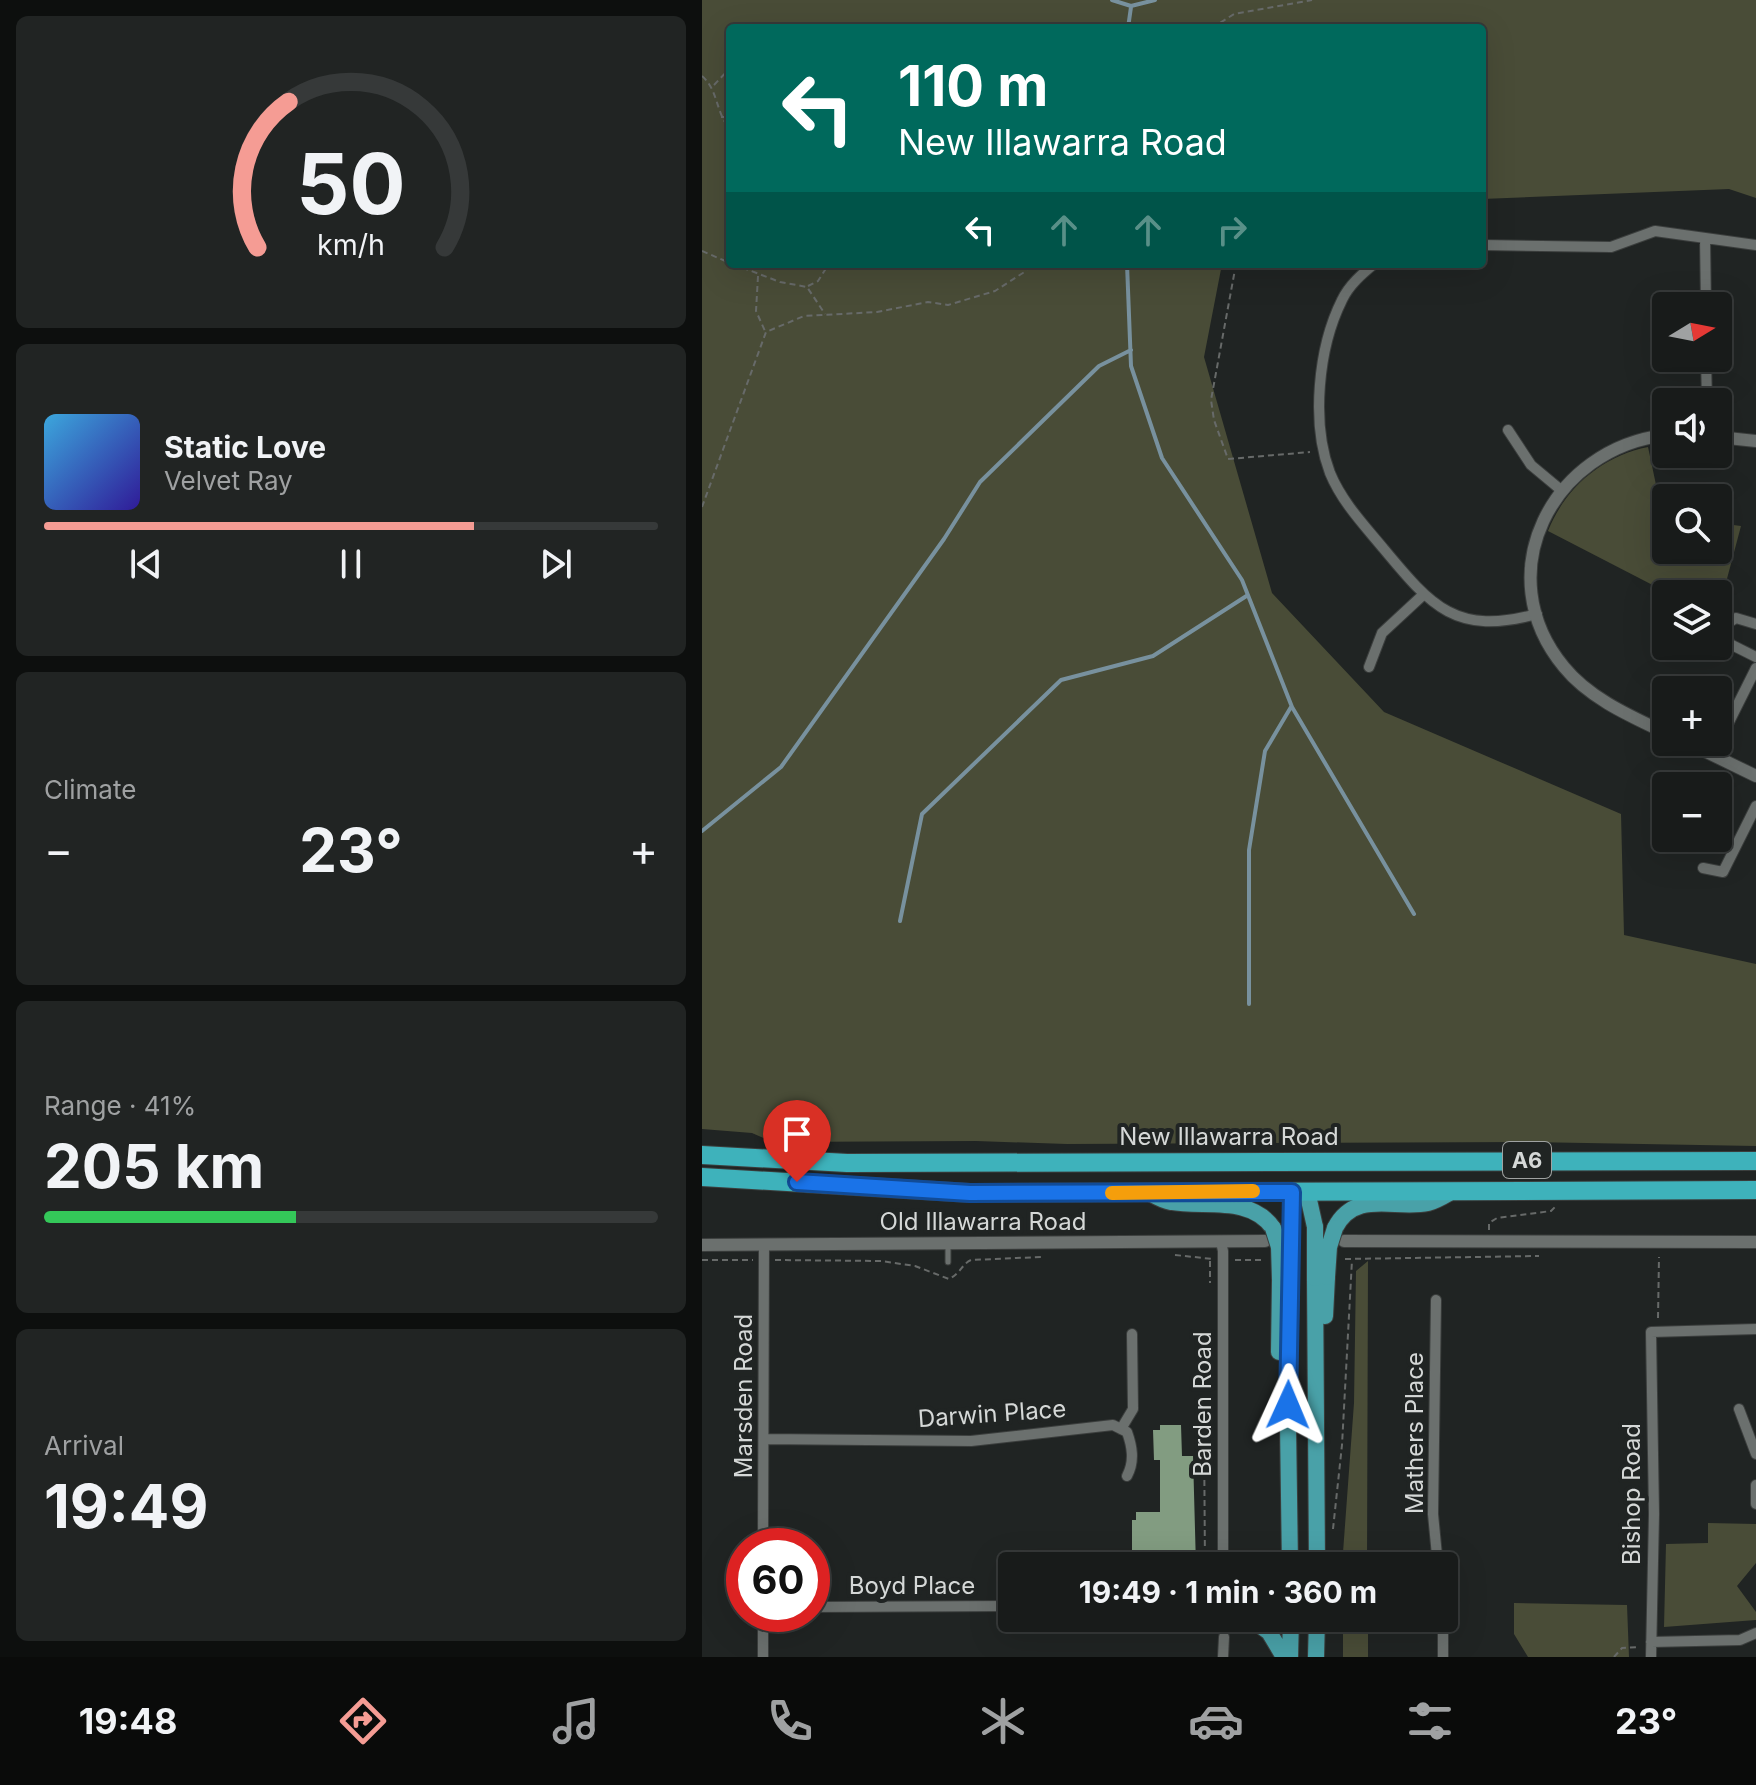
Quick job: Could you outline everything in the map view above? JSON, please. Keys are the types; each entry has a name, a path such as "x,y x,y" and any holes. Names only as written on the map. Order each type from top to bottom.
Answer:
{"highway":[{"name":"New Illawarra Road","path":"702,1155 847,1163 1756,1161"},
{"path":"1295,1162 1299,1191"},
{"name":"A6","path":"702,1177 970,1193 1756,1190"}],"main road":[{"path":"1299,1191 1315,1227 1321,1278 1315,1378 1317,1552"},
{"path":"1290,1552 1286,1280 1291,1228 1299,1191"},
{"path":"1148,1192 1170,1202 1215,1203 1247,1210 1266,1219 1269,1234 1279,1247 1286,1280"},
{"path":"1321,1278 1329,1247 1339,1234 1348,1211 1363,1204 1427,1203 1453,1192"},
{"path":"1269,1632 1287,1657"},
{"path":"1287,1657 1290,1632"},
{"path":"1316,1657 1317,1632"}],"street":[{"path":"1486,245 1611,247 1655,231 1756,245"},
{"path":"1705,238 1706,292"},
{"path":"1369,268 1342,300 1332,330 1318,405 1323,450 1331,475 1345,500 1423,595 1444,610 1471,620 1506,622 1537,614"},
{"path":"1508,430 1531,465 1561,490"},
{"path":"1652,438 1602,454 1561,490 1545,514 1534,549 1533,589 1537,614 1547,641 1574,678 1601,699 1652,726"},
{"path":"1732,438 1756,441"},
{"path":"1369,667 1382,633 1423,595"},
{"path":"1756,624 1736,618 1728,623 1725,632 1730,644 1756,657"},
{"path":"1732,716 1756,668"},
{"path":"1717,756 1756,776"},
{"path":"1703,868 1723,872 1756,806"},
{"name":"Old Illawarra Road","path":"702,1245 1221,1242 1269,1234"},
{"path":"1339,1234 1487,1241 1756,1242"},
{"name":"Barden Road","path":"1221,1242 1223,1552"},
{"name":"Marsden Road","path":"763,1528 764,1245"},
{"name":"Mathers Place","path":"1436,1300 1433,1514 1437,1552"},
{"path":"1655,1332 1756,1329"},
{"name":"Bishop Road","path":"1651,1649 1655,1332"},
{"path":"1127,1476 1131,1469 1132,1447 1127,1432 1121,1429 1133,1409 1132,1334"},
{"path":"1739,1409 1756,1454"},
{"name":"Darwin Place","path":"764,1439 971,1441 1050,1430 1113,1425 1121,1429"},
{"path":"1756,1485 1756,1504"},
{"name":"Boyd Place","path":"830,1607 998,1606"},
{"path":"763,1632 763,1657"},
{"path":"1443,1632 1443,1657"},
{"path":"1651,1649 1740,1640 1756,1633"},
{"path":"1223,1657 1224,1637"}],"lane":[{"path":"948,1245 948,1262"}],"path":[{"path":"1218,24 1234,14 1312,0"},
{"path":"713,86 726,72"},
{"path":"702,76 713,86 720,117 726,124"},
{"path":"720,117 726,117"},
{"path":"702,251 726,261"},
{"path":"743,268 807,287 826,315"},
{"path":"807,287 818,281 824,268"},
{"path":"766,332 804,316 877,312 928,302 948,305 995,291 1027,268"},
{"path":"1235,268 1211,400 1214,420 1228,459 1323,450"},
{"path":"702,507 766,332 756,311 758,274"},
{"path":"1487,1241 1489,1223 1497,1218 1551,1211 1565,1192"},
{"path":"1655,1332 1659,1253"},
{"path":"1171,1255 1270,1260"},
{"path":"702,1260 881,1261 915,1266 949,1279 960,1274 966,1262 971,1260 1053,1256"},
{"path":"1209,1259 1210,1281"},
{"path":"1332,1535 1342,1445 1352,1259"},
{"path":"1205,1552 1204,1427 1211,1408"},
{"path":"1614,1657 1622,1648 1651,1649"}],"green space":[{"path":"702,0 1756,0 1756,198 1729,189 1486,199 1486,24 726,24 726,268 1221,268 1204,357 1272,593 1384,712 1621,814 1624,935 1756,964 1756,1146 1529,1142 773,1142 752,1133 702,1129"},
{"path":"1648,447 1656,484 1652,484 1652,564 1731,564 1727,580 1652,580 1652,585 1548,531 1564,501 1587,476 1631,451"},
{"path":"1732,525 1741,526 1732,560"},
{"path":"1368,1261 1367,1552 1343,1552 1354,1403 1356,1271"},
{"path":"1708,1523 1756,1524 1756,1563 1737,1586 1756,1612 1756,1620 1664,1627 1666,1544 1708,1543"},
{"path":"1514,1603 1627,1605 1629,1657 1528,1657 1514,1634"},
{"path":"1343,1632 1368,1632 1368,1657 1343,1657"}],"building":[{"path":"1160,1425 1181,1425 1182,1456 1193,1456 1196,1552 1132,1552 1132,1520 1136,1520 1136,1512 1160,1512 1160,1460 1154,1460 1153,1430 1160,1430"}],"waterway":[{"path":"1112,0 1131,6 1155,0"},
{"path":"1129,24 1131,7"},
{"path":"1127,268 1131,366 1162,458 1242,580 1292,707 1414,914"},
{"path":"702,831 781,767 944,539 980,482 1099,366 1131,350"},
{"path":"900,921 922,814 1061,680 1153,656 1248,595"},
{"path":"1249,1004 1249,850 1265,751 1291,707"}],"slow traffic":[{"path":"1112,1193 1253,1191"}],"route":[{"path":"797,1182 970,1193 1292,1192 1288,1405"}]}
